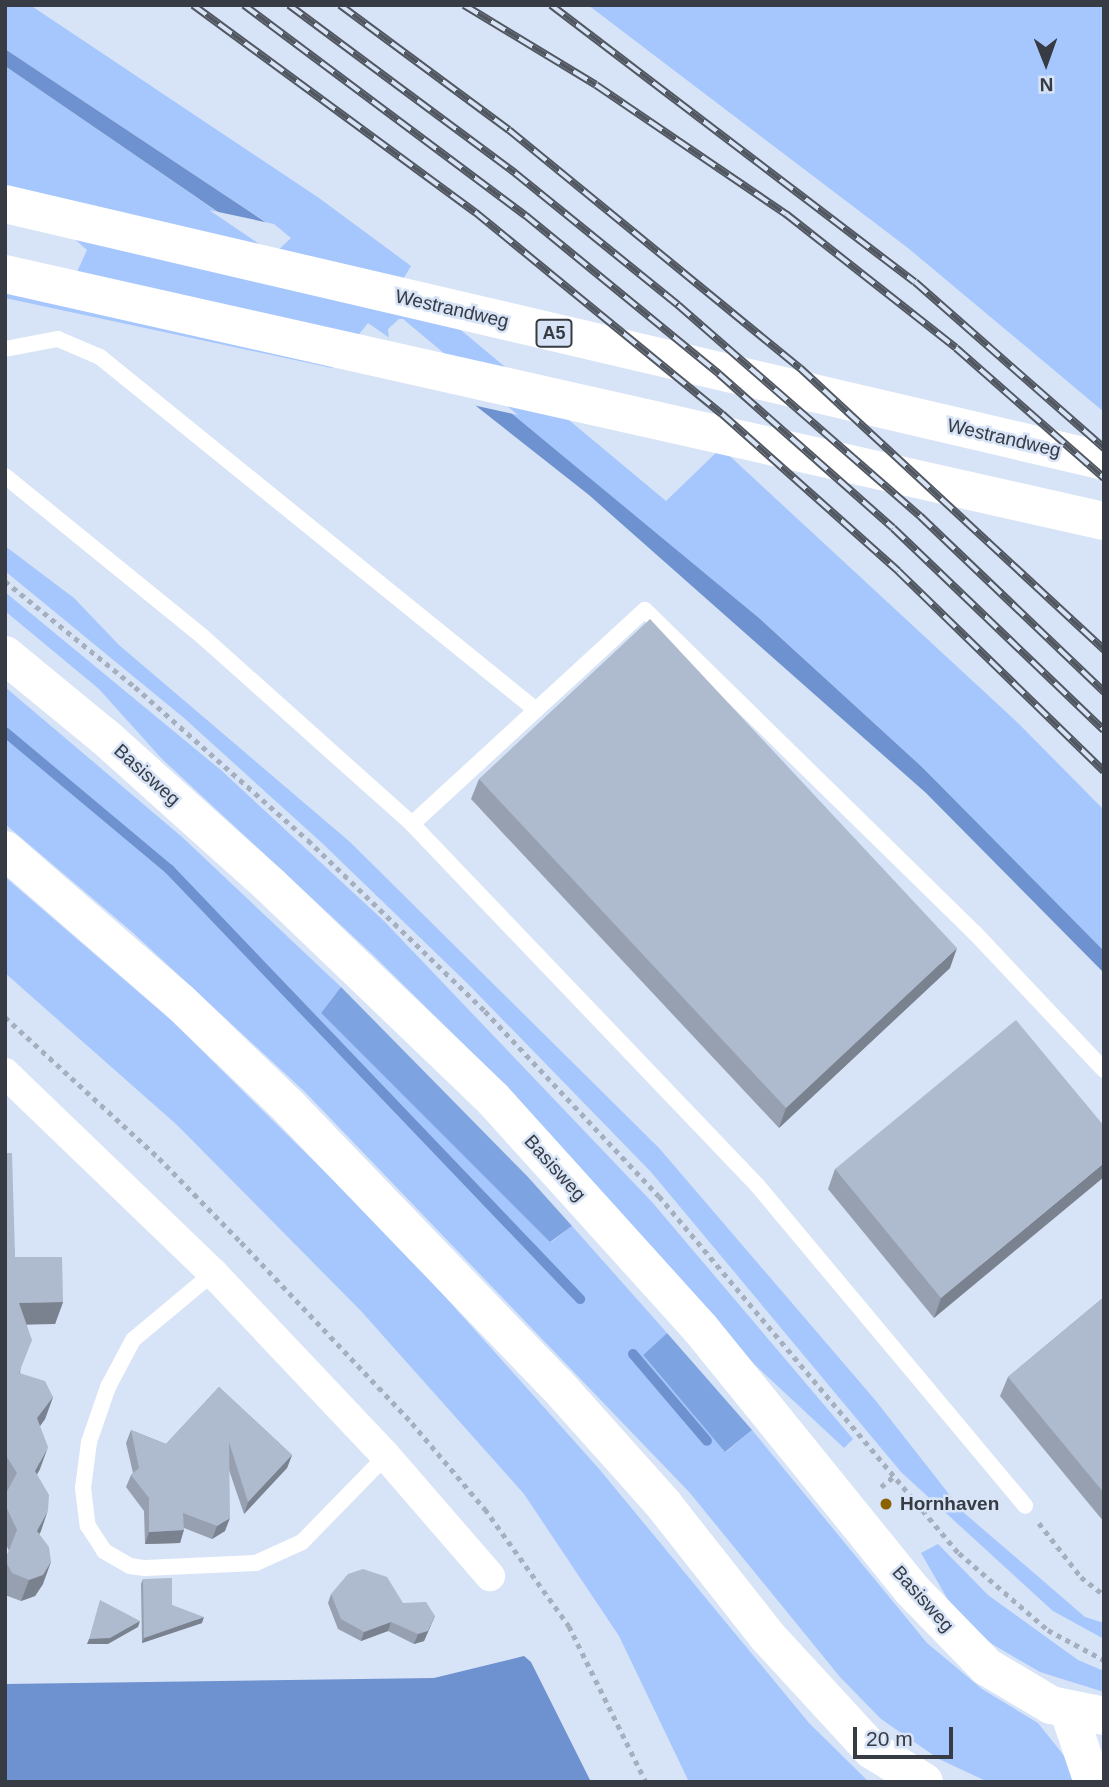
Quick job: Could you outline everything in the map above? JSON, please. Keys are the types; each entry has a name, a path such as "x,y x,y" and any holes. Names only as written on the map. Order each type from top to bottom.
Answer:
{"main road":[{"name":"Westrandweg","path":"5,204 1104,461"},
{"path":"5,274 1104,521"},
{"name":"Basisweg","path":"5,655 105,737 271,886 493,1099 700,1328 913,1591 987,1667 1086,1713"},
{"path":"5,850 179,1000 290,1108 556,1384 664,1505 768,1637 872,1750 923,1782"}],"street":[{"path":"5,1073 213,1273 386,1456 490,1576"},
{"path":"1086,1713 1092,1782 1104,1775"}],"lane":[{"path":"5,349 58,340 100,357 536,709"},
{"path":"5,476 203,637 412,824 757,1185 1026,1506"},
{"path":"412,824 645,610 974,932 1104,1070"},
{"path":"213,1273 133,1340 108,1387 89,1442 83,1488 88,1526 104,1551 123,1564 145,1569 256,1563 302,1542 386,1456"}],"path":[{"path":"5,581 135,687 308,840 485,1011 659,1196 959,1553 1002,1593 1048,1630 1104,1660"},
{"path":"881,1487 894,1476"},
{"path":"1026,1506 1081,1577 1104,1595"}],"shaded area":[{"path":"5,5 30,5 319,198 411,266 402,281 666,501 721,448 1019,724 1104,810 1104,951 922,767 759,618 401,323 391,339 368,323 332,368 5,298 5,66 274,251 287,236 5,49"},
{"path":"588,5 1104,5 1104,412 908,248"},
{"path":"5,49 288,237 275,251 5,66"},
{"path":"401,322 759,618 922,767 1104,951 1104,973 926,793 589,495 391,339"},
{"path":"5,546 74,598 119,645 350,842 659,1148 876,1401 963,1512 1085,1617 1104,1623 1104,1639 1053,1611 901,1472 651,1172 467,983 322,843 184,718 5,571"},
{"path":"5,592 222,771 384,921 652,1202 853,1439 844,1448 754,1364 498,1078 371,953 161,758 99,689 5,611"},
{"path":"5,687 182,837 341,987 321,1013 551,1242 572,1226 667,1333 643,1355 726,1452 752,1430 927,1643 982,1689 1038,1723 1065,1757 1073,1782 988,1782 939,1759 881,1719 840,1677 690,1493 305,1092 131,931 5,824"},
{"path":"5,877 172,1021 397,1243 600,1470 809,1723 869,1782 689,1782 619,1636 524,1494 361,1311 177,1125 5,973"},
{"path":"341,987 527,1176 572,1226 550,1242 321,1013"},
{"path":"667,1333 752,1430 725,1452 643,1355"},
{"path":"938,1544 988,1595 1078,1660 1104,1671 1104,1692 1040,1672 992,1644 955,1612 921,1553"},
{"path":"524,1656 531,1662 591,1782 5,1782 5,1684 434,1678"}],"pier":[{"path":"5,192 63,229 87,250 72,283 5,284"},
{"path":"209,210 274,224 291,238 274,254"},
{"path":"399,319 403,319 518,415 468,404 389,341 388,329"}],"building":[{"path":"650,619 957,948 786,1108 479,779"},
{"path":"1016,1020 1104,1126 1104,1163 941,1298 835,1169"},
{"path":"5,1153 12,1153 15,1257 62,1257 63,1302 19,1303 32,1340 19,1373 45,1381 53,1397 37,1418 48,1447 35,1471 49,1495 48,1510 37,1531 49,1547 51,1562 43,1575 29,1580 12,1573 5,1560 17,1530 5,1504 5,1495 17,1473 5,1454"},
{"path":"1104,1297 1104,1493 1008,1377"},
{"path":"219,1387 292,1455 248,1502 229,1442 230,1518 217,1526 183,1513 184,1530 149,1532 149,1498 131,1475 139,1468 131,1430 166,1444"},
{"path":"363,1569 387,1577 403,1603 426,1602 435,1616 428,1631 418,1634 391,1622 364,1632 341,1619 331,1594 348,1574"},
{"path":"172,1578 172,1605 204,1617 144,1638 143,1579"},
{"path":"100,1600 140,1621 110,1638 89,1639"}],"waterway":[{"path":"5,732 169,869 580,1299"},
{"path":"633,1354 707,1441"}],"railway":[{"path":"193,5 475,212 722,414 898,571 1104,771"},
{"path":"244,5 525,215 719,374 893,528 1104,730"},
{"path":"289,5 515,173 678,305 920,516 1104,692"},
{"path":"340,5 509,130 800,368 1104,650"},
{"path":"464,5 596,85 786,214 956,348 1104,478"},
{"path":"551,5 915,282 1104,448"}],"place":[{"name":"Hornhaven","path":"886,1504"}]}
